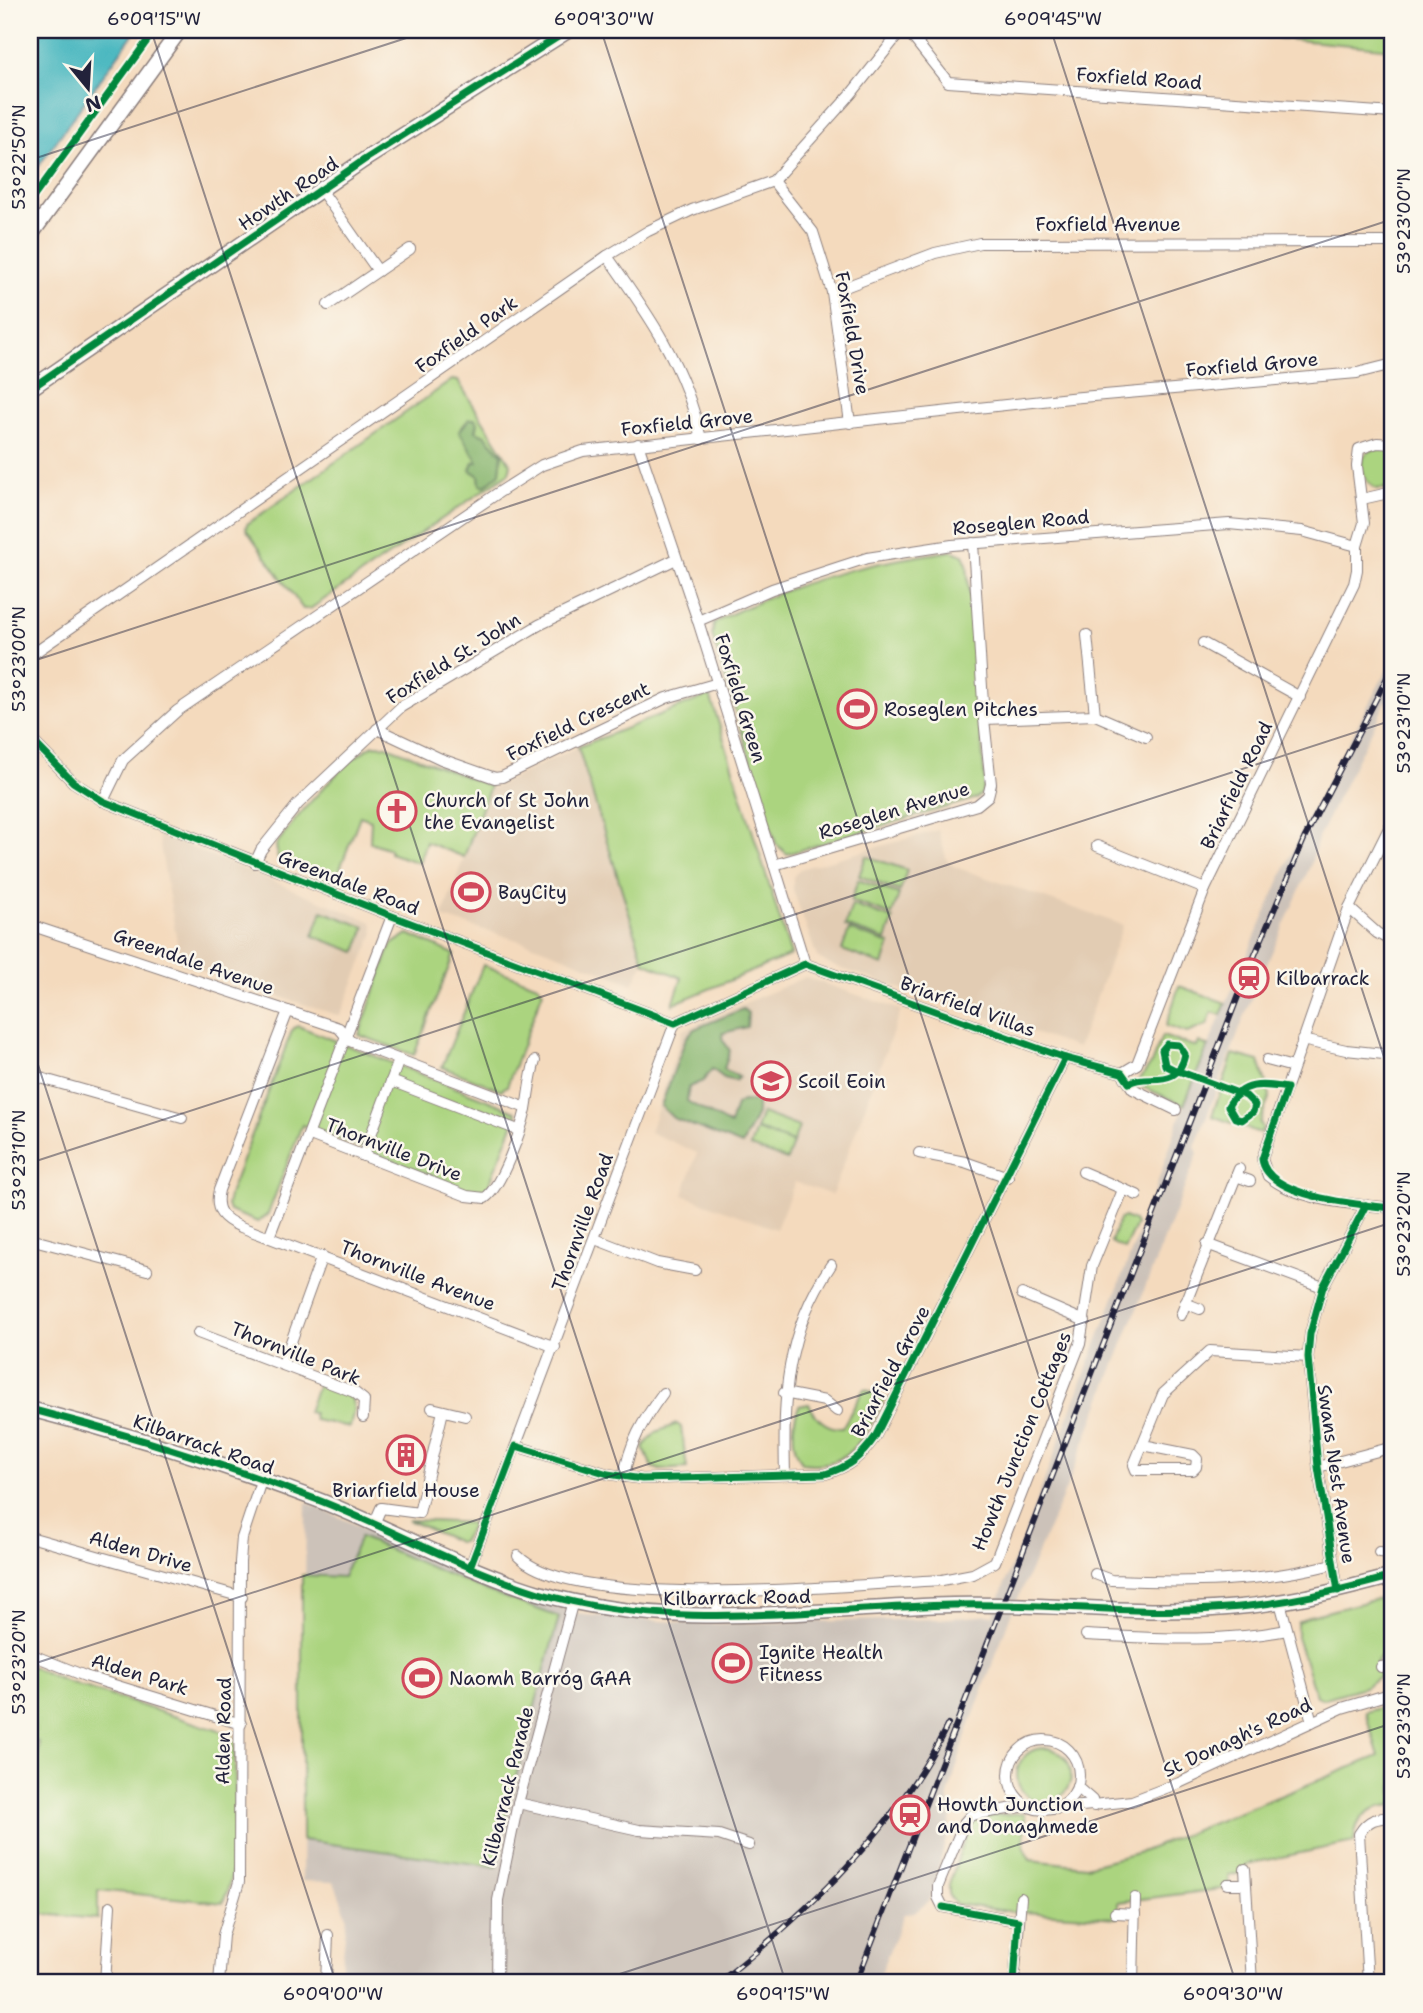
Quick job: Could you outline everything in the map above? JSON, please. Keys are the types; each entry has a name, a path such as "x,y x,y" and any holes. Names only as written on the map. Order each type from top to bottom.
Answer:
{"main road":[{"path":"30,236 180,30"},
{"name":"Howth Road","path":"30,389 321,190 569,30"},
{"name":"Kilbarrack Road","path":"30,1409 149,1440 374,1524 470,1567 538,1592 630,1612 718,1616 965,1604 1191,1610 1280,1602 1393,1577"}],"street":[{"name":"Foxfield Road","path":"904,30 948,82 1393,113"},
{"name":"Foxfield Park","path":"30,656 607,257 648,231 692,210 773,181 904,30"},
{"name":"Foxfield Drive","path":"773,181 813,232 832,292 850,423"},
{"path":"321,190 378,271"},
{"name":"Foxfield Avenue","path":"832,292 934,253 980,243 1393,242"},
{"path":"328,305 411,249"},
{"path":"607,257 678,365 691,397 701,439"},
{"name":"Foxfield Grove","path":"103,801 123,760 177,711 498,493 542,465 562,457 638,444 1125,393 1357,373 1393,364"},
{"name":"Briarfield Road","path":"1122,1073 1137,1064 1205,889 1354,584 1357,546 1364,523 1357,466 1359,449 1377,443 1393,444"},
{"name":"Foxfield Green","path":"638,444 718,682 805,964"},
{"path":"1362,499 1393,492"},
{"name":"Roseglen Road","path":"698,621 772,589 867,558 973,544 1229,524 1302,531 1357,546"},
{"name":"Roseglen Avenue","path":"774,865 983,801 991,784 984,719 973,544"},
{"name":"Foxfield St. John","path":"255,863 261,850 298,804 401,707 539,625 676,559"},
{"path":"1087,635 1095,715"},
{"path":"1203,643 1300,697"},
{"name":"Foxfield Crescent","path":"377,729 441,759 495,778 666,698 718,682"},
{"path":"984,719 1095,715 1146,737"},
{"name":"Greendale Road","path":"30,738 72,782 103,801 255,863 675,1023"},
{"path":"1393,820 1349,908 1265,1149 1263,1167 1275,1181 1298,1190 1393,1208"},
{"path":"1097,846 1205,889"},
{"path":"1349,908 1393,942"},
{"path":"269,1237 392,916"},
{"name":"Greendale Avenue","path":"30,925 339,1028 350,1041 526,1108"},
{"path":"675,1023 805,964"},
{"name":"Briarfield Villas","path":"805,964 1065,1058 1122,1073"},
{"name":"Thornville Avenue","path":"288,1011 216,1201 221,1214 228,1221 555,1347"},
{"name":"Thornville Road","path":"470,1567 675,1023"},
{"path":"1302,1041 1346,1050 1393,1055"},
{"name":"Briarfield Grove","path":"516,1446 624,1477 685,1480 825,1474 843,1468 861,1457 880,1427 1008,1177 1065,1058"},
{"path":"363,1156 399,1060"},
{"path":"1267,1060 1293,1067"},
{"name":"Thornville Drive","path":"310,1135 467,1196 485,1198 498,1184 518,1130 526,1108 527,1084 535,1061"},
{"path":"1122,1073 1133,1089 1176,1110"},
{"path":"30,1075 182,1118"},
{"path":"391,1081 518,1130"},
{"path":"919,1153 965,1162 1008,1177"},
{"path":"1083,1172 1137,1195"},
{"path":"1181,1315 1237,1172 1250,1181"},
{"path":"1021,1294 1085,1321 1092,1266 1124,1190"},
{"name":"Swans Nest Avenue","path":"1338,1591 1318,1467 1308,1357 1312,1325 1323,1287 1366,1205"},
{"path":"30,1239 147,1270"},
{"path":"595,1239 657,1263 695,1270"},
{"path":"1207,1244 1323,1287"},
{"path":"283,1364 323,1256"},
{"path":"785,1475 784,1393 789,1360 816,1291 831,1265"},
{"path":"1185,1303 1200,1309"},
{"name":"Howth Junction Cottages","path":"942,1580 973,1574 995,1562 1080,1345 1085,1321"},
{"name":"Thornville Park","path":"198,1333 354,1392 364,1400 363,1417"},
{"path":"1143,1445 1193,1455 1197,1460 1196,1467 1193,1470 1164,1472 1136,1470 1134,1465 1163,1394 1210,1351 1308,1357"},
{"path":"624,1477 630,1448 640,1425 663,1393"},
{"name":"Briarfield Grove","path":"784,1393 825,1401 837,1412"},
{"path":"374,1524 380,1508 419,1513 437,1410 465,1416"},
{"path":"1318,1467 1393,1447"},
{"name":"Alden Road","path":"219,1983 223,1935 239,1882 242,1538 261,1481"},
{"name":"Alden Drive","path":"30,1537 242,1597"},
{"path":"1379,1552 1393,1553"},
{"name":"Kilbarrack Road","path":"518,1556 534,1569 589,1584 633,1591 716,1591 942,1580"},
{"path":"1095,1574 1111,1580 1226,1582 1298,1573 1333,1564"},
{"name":"Kilbarrack Road","path":"716,1591 718,1616"},
{"name":"Kilbarrack Parade","path":"497,1983 498,1900 518,1803 573,1601"},
{"path":"1280,1602 1312,1721"},
{"path":"1393,1622 1393,1638"},
{"path":"1086,1635 1184,1638 1247,1636 1287,1630"},
{"name":"Alden Park","path":"30,1654 85,1676 241,1724"},
{"path":"1381,1667 1393,1665"},
{"name":"St Donagh's Road","path":"1018,1921 943,1907 938,1897 944,1870 971,1815 1027,1806 1052,1809 1132,1801 1167,1788 1312,1721 1368,1699 1393,1693"},
{"path":"1027,1806 1012,1791 1008,1778 1013,1756 1031,1741 1054,1741 1065,1746 1078,1764 1077,1787 1071,1798 1052,1809"},
{"path":"1077,1787 1092,1800 1094,1806"},
{"path":"518,1803 639,1830 719,1835 749,1845"},
{"path":"1368,1983 1359,1833 1366,1823 1376,1818 1393,1817"},
{"path":"1245,1869 1252,1983"},
{"path":"1227,1884 1245,1884"},
{"path":"1014,1983 1021,1898"},
{"path":"1133,1983 1135,1898"},
{"path":"105,1983 110,1906"},
{"path":"1115,1913 1135,1914"},
{"path":"326,1983 328,1935"}],"shaded area":[{"path":"1393,658 1393,688 1318,838 1311,864 1250,1002 1195,1147 1198,1153 1066,1489 1011,1614 966,1735 948,1796 952,1814 933,1891 929,1901 914,1913 904,1914 876,1983 340,1983 347,1916 334,1882 302,1881 306,1502 446,1566 520,1596 584,1615 701,1624 938,1619 993,1615 1155,1190 1184,1105 1226,1003 1302,830"},
{"path":"578,747 644,962 633,984 540,947 442,917 489,790"},
{"path":"938,830 947,860 955,867 1123,925 1078,1048 831,965 817,957 793,890 793,877 800,869"},
{"path":"158,834 372,922 374,933 340,1016 181,964"},
{"name":"Scoil Eoin","path":"805,977 901,1010 832,1195 795,1182 776,1229 683,1195 697,1153 650,1132 683,1030"},
{"path":"30,1741 39,1742 30,1870"}],"green space":[{"path":"1199,30 1393,30 1393,49 1199,31"},
{"path":"452,380 458,381 511,465 509,473 310,609 303,609 246,529 247,524"},
{"path":"469,419 475,419 478,423 476,431 485,435 502,454 500,473 485,486 480,485 479,476 470,470 473,462 478,462 459,431"},
{"path":"1393,448 1393,488 1376,489 1362,471 1365,455 1373,450"},
{"name":"Roseglen Pitches","path":"952,551 963,555 967,564 985,783 982,793 977,798 787,854 776,844 712,635 714,624 730,614 805,583 877,564"},
{"path":"710,695 791,955 673,1004 682,978 644,962 578,747"},
{"path":"374,745 387,746 490,786 464,857 426,842 419,863 390,853 390,849 370,842 371,820 360,816 335,882 278,859 276,845 295,820 335,776"},
{"path":"866,856 907,870 900,891 859,876"},
{"path":"858,880 899,894 892,915 851,901"},
{"path":"852,905 893,919 886,940 845,926"},
{"path":"322,911 365,927 356,952 313,936"},
{"path":"849,930 890,944 883,965 842,950"},
{"path":"408,934 454,954 414,1055 359,1035 391,945"},
{"path":"483,965 538,985 543,991 507,1086 501,1090 442,1067"},
{"path":"1179,986 1226,1003 1221,1015 1212,1012 1207,1025 1187,1033 1166,1026"},
{"path":"743,1009 748,1013 747,1027 723,1033 722,1038 730,1051 724,1069 739,1077 735,1081 724,1078 712,1069 703,1081 689,1087 687,1101 730,1125 736,1105 742,1101 757,1102 757,1114 742,1145 673,1118 661,1106 686,1038 694,1029"},
{"path":"298,1026 515,1111 517,1115 488,1187 483,1191 471,1191 302,1125 268,1214 258,1222 229,1211 227,1205 230,1192 293,1028"},
{"path":"1162,1036 1197,1047 1199,1042 1208,1046 1184,1105 1136,1084 1151,1064"},
{"path":"1233,1054 1259,1061 1270,1095 1260,1123 1263,1129 1260,1133 1212,1116"},
{"path":"762,1113 799,1127 793,1142 756,1129"},
{"path":"756,1130 793,1143 787,1160 750,1147"},
{"path":"1124,1217 1134,1221 1136,1225 1124,1249 1111,1242 1119,1219"},
{"path":"318,1383 351,1397 354,1409 350,1427 314,1420 313,1413 308,1412"},
{"path":"864,1389 885,1398 855,1447 833,1461 803,1463 794,1443 799,1406 809,1404 822,1421 842,1428"},
{"path":"677,1424 681,1427 687,1468 660,1470 652,1467 643,1447 656,1432"},
{"path":"408,1520 473,1523 462,1542 458,1542"},
{"name":"Naomh Barróg GAA","path":"360,1537 487,1591 559,1617 508,1806 497,1867 302,1840 302,1575 343,1577"},
{"path":"1393,1595 1393,1606 1383,1619 1387,1648 1377,1661 1380,1676 1364,1687 1322,1699 1316,1696 1297,1637 1297,1623 1310,1616"},
{"path":"30,1666 62,1680 232,1735 235,1742 235,1844 223,1903 98,1890 98,1919 30,1913 39,1742 30,1741"},
{"path":"1393,1704 1393,1805 1365,1814 1357,1826 1354,1842 1247,1864 1242,1873 1228,1875 1229,1888 1118,1902 1118,1918 1007,1911 956,1904 949,1896 949,1885 969,1826 981,1816 1025,1813 1024,1846 1030,1860 1086,1866 1141,1852 1379,1756 1365,1712"},
{"path":"1049,1748 1059,1752 1067,1760 1071,1775 1067,1790 1059,1798 1039,1802 1029,1798 1021,1790 1017,1770 1021,1760 1029,1752"}],"water":[{"path":"30,30 136,30 30,178"}],"railway":[{"path":"856,1983 1246,976 1305,837 1393,666"},
{"path":"718,1983 817,1898 847,1866 903,1799 948,1724"}],"cycle path":[{"path":"30,202 155,30"},
{"path":"30,389 364,160 569,30"},
{"path":"30,738 73,782 103,801 392,916 675,1023 805,964 1065,1058 1122,1073 1129,1083 1169,1077 1176,1073 1181,1065 1185,1054 1179,1045 1167,1044 1162,1050 1165,1065 1173,1069 1246,1096 1255,1105 1253,1112 1242,1120 1235,1118 1228,1106 1234,1098 1240,1092 1246,1088 1261,1085 1287,1088 1262,1159 1268,1172 1280,1183 1317,1197 1393,1208"},
{"path":"470,1567 516,1446 608,1474 642,1479 825,1474 841,1468 859,1456 875,1437 1065,1058"},
{"path":"1338,1591 1318,1467 1308,1357 1310,1334 1323,1287 1366,1205"},
{"path":"30,1409 175,1450 318,1500 511,1584 590,1605 641,1612 745,1615 953,1605 1193,1610 1290,1600 1393,1576"},
{"path":"943,1907 1018,1921 1014,1983"}],"place":[{"name":"Roseglen Pitches","path":"857,709"},
{"name":"Church of St John the Evangelist","path":"397,811"},
{"name":"BayCity","path":"471,892"},
{"name":"Kilbarrack","path":"1249,978"},
{"name":"Scoil Eoin","path":"771,1081"},
{"name":"Briarfield House","path":"406,1455"},
{"name":"Ignite Health Fitness","path":"732,1663"},
{"name":"Naomh Barróg GAA","path":"422,1678"},
{"name":"Howth Junction and Donaghmede","path":"910,1815"}]}
